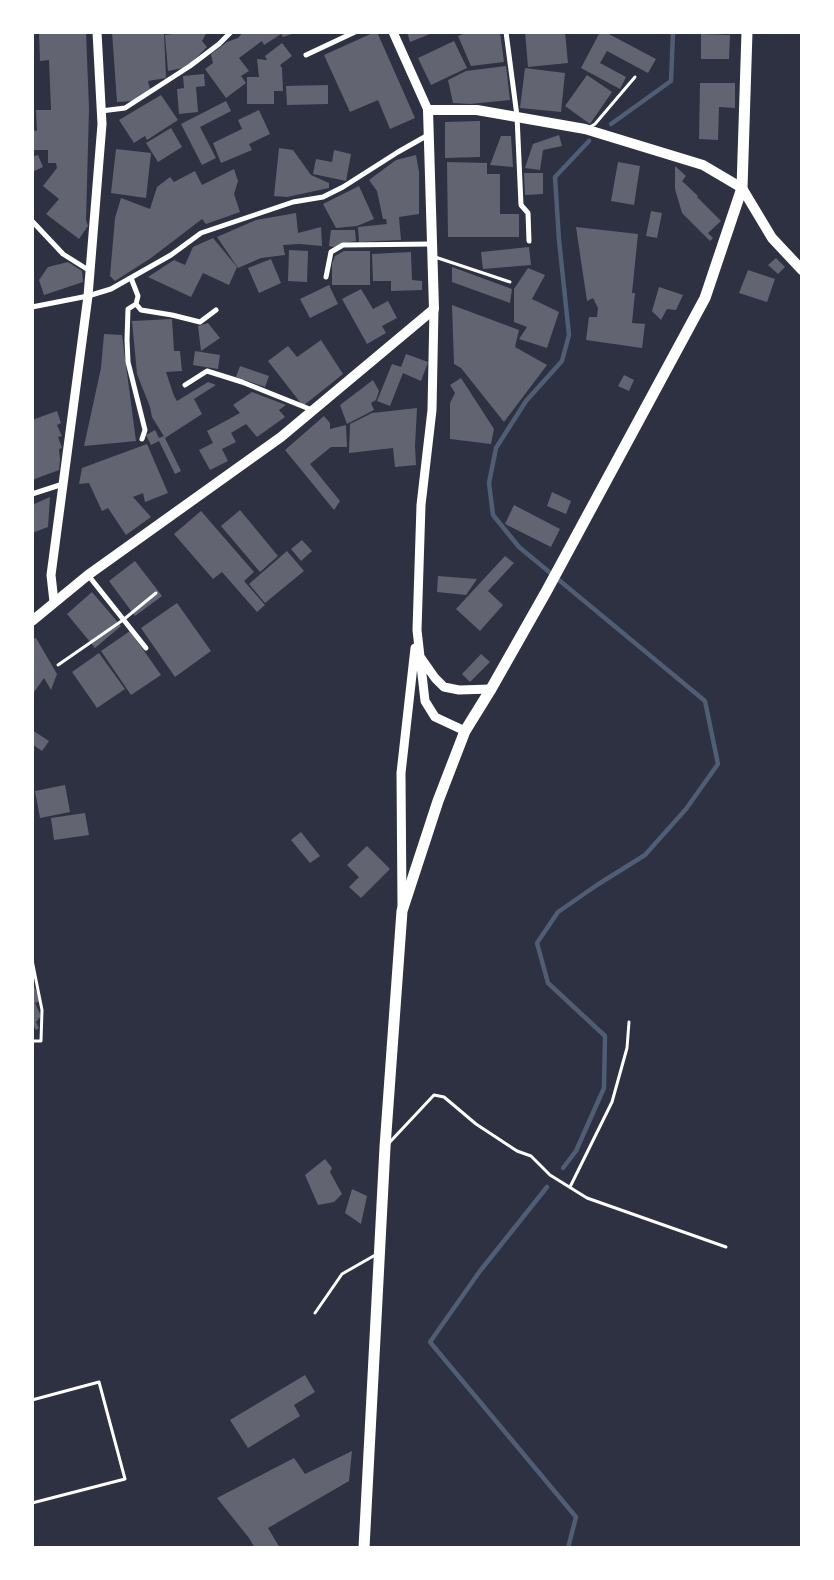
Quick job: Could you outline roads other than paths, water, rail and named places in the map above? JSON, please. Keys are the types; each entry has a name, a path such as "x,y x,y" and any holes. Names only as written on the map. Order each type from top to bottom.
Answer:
{"main road":[{"path":"364,1548 385,1147 402,912 438,801 465,731 492,689 546,592 705,298 742,188 747,32"},
{"path":"32,621 88,575 280,437 434,309 428,110 477,110 585,129 703,165 742,188 772,238 802,270"}],"street":[{"path":"54,602 51,575 88,296 102,124 97,32"},
{"path":"101,111 125,108 190,66 231,32"},
{"path":"306,55 355,32"},
{"path":"393,32 428,110"},
{"path":"506,32 518,116 521,205 528,213 529,241"},
{"path":"32,307 88,296 111,289 171,255 201,233 293,202 323,197 343,187 428,135"},
{"path":"32,221 63,254 90,271"},
{"path":"326,277 332,252 343,245 432,244"},
{"path":"131,278 138,296 136,304 128,309 126,340 128,362 145,430 142,439"},
{"path":"136,304 141,310 200,322 216,310"},
{"path":"402,912 401,774 417,630 421,505 432,410 434,309"},
{"path":"185,385 207,371 242,382 313,410"},
{"path":"32,494 63,484"},
{"path":"88,575 146,648"},
{"path":"417,630 422,658 435,678 444,687 459,690 492,689"},
{"path":"417,630 425,701 434,717 465,731"}],"lane":[{"path":"585,129 595,124 635,77"},
{"path":"432,256 510,282"},
{"path":"58,665 123,620 156,593"},
{"path":"32,960 42,1010 41,1041 32,1041"},
{"path":"570,1187 612,1102 626,1048 630,1022"},
{"path":"385,1147 434,1096 444,1097 476,1124 517,1151 531,1156 550,1175 587,1198 726,1247"},
{"path":"315,1313 342,1274 379,1252"},
{"path":"32,1400 99,1382 126,1479 32,1503"}],"waterway":[{"path":"611,124 671,81 673,32"},
{"path":"563,1168 576,1151 604,1088 605,1036 548,983 537,943 558,912 645,855 686,809 718,764 705,701 519,547 493,515 489,483 496,448 526,401 562,361 569,335 559,240 555,177 589,141"},
{"path":"547,1187 480,1271 430,1342 576,1517 568,1548"}]}
